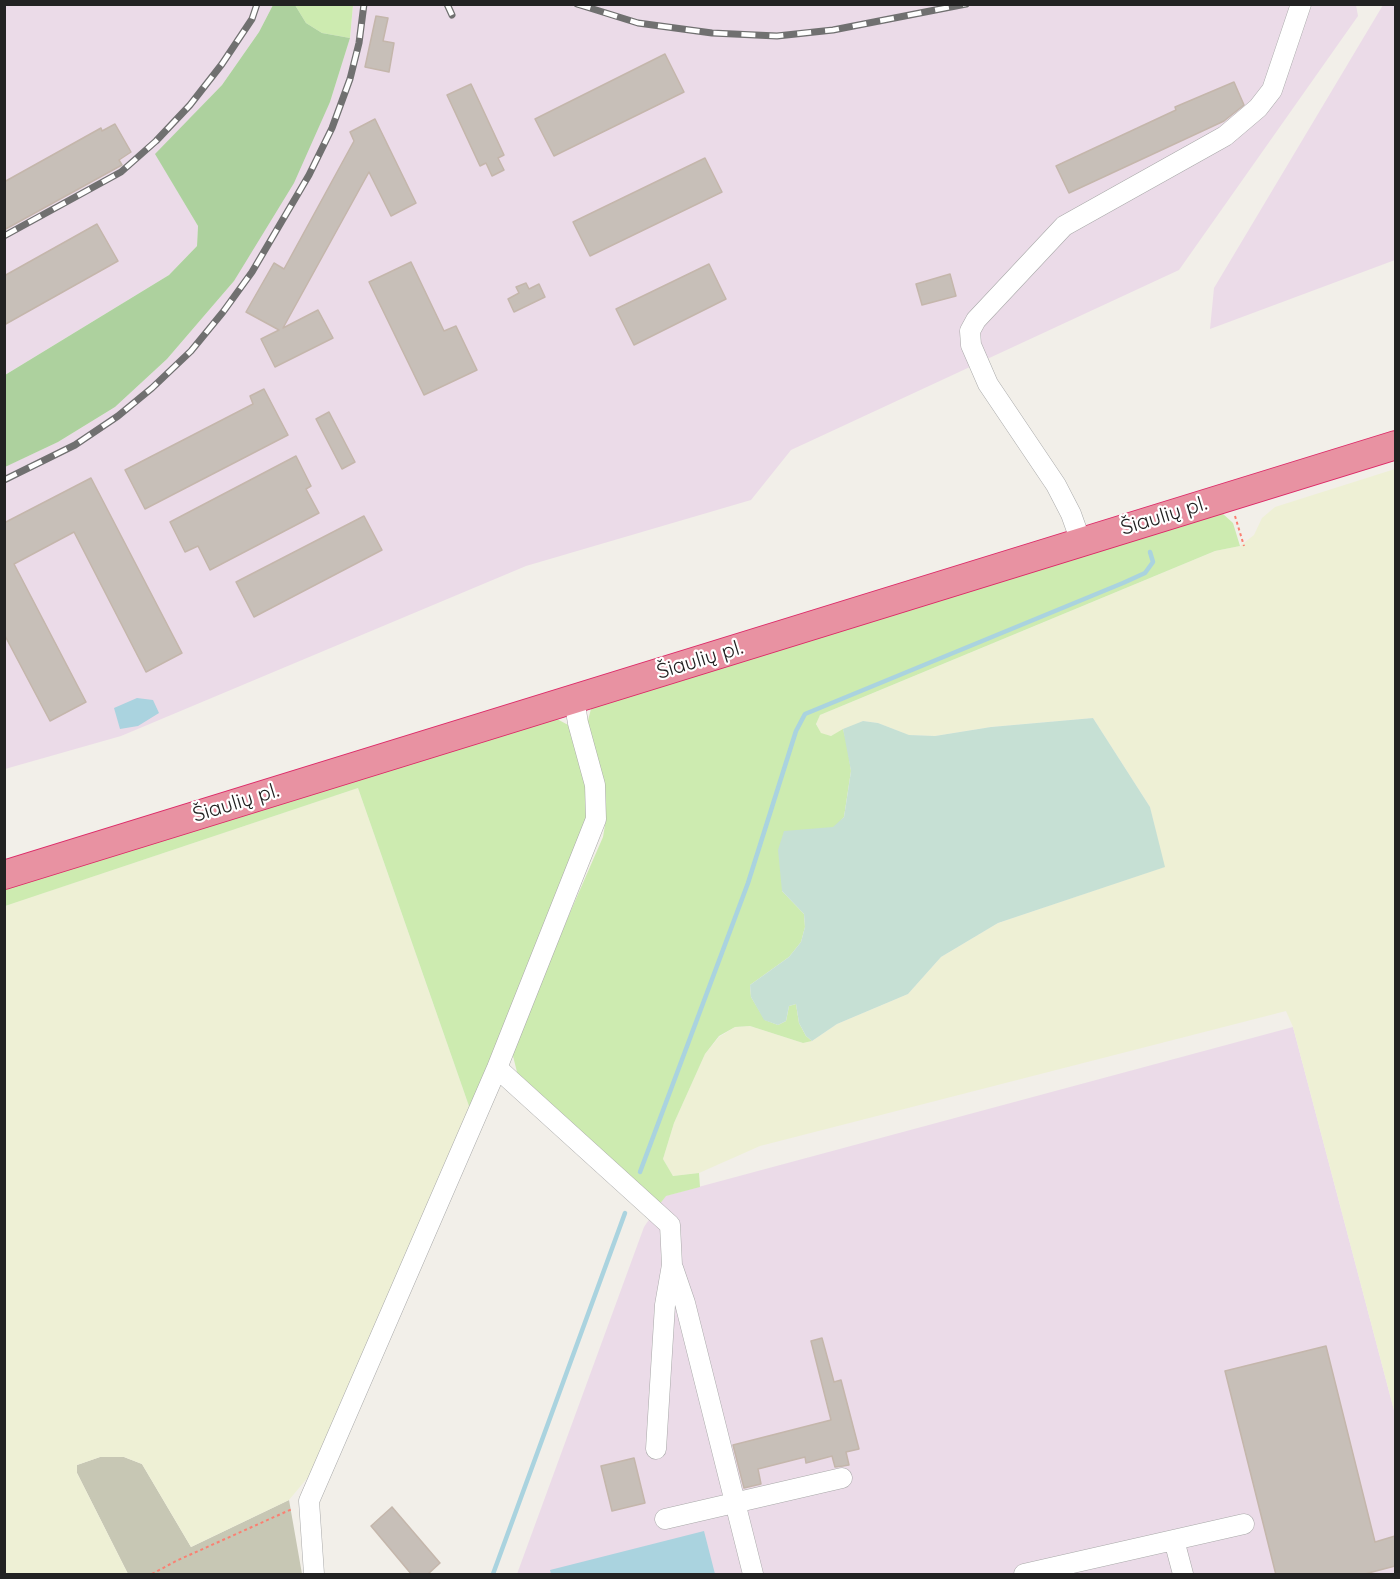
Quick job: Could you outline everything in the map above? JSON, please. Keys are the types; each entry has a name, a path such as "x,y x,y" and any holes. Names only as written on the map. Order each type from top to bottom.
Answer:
{"highway":[{"name":"Šiaulių pl.","path":"4,875 1395,445"}],"street":[{"path":"1081,542 1071,514 1056,486 988,384 971,345 970,331 976,320 1064,226 1226,136 1258,108 1272,90 1301,4"},
{"path":"314,1575 309,1501 496,1068 596,819 595,785 578,723 574,699"},
{"path":"496,1068 670,1225 672,1265 665,1305 656,1449"},
{"path":"672,1265 685,1302 753,1575"},
{"path":"665,1520 842,1478"},
{"path":"1024,1575 1244,1524"},
{"path":"1174,1540 1183,1575"}],"path":[{"path":"1228,496 1244,546"},
{"path":"152,1575 176,1561 309,1501"}],"shaded area":[{"path":"5,5 273,5 259,32 222,85 156,154 198,226 197,246 169,275 5,375"},
{"path":"353,5 1356,5 1358,16 1179,270 791,450 751,500 526,566 121,736 5,769 4,467 58,442 115,407 167,359 234,281 330,102 350,38"},
{"path":"1383,5 1396,5 1395,260 1210,329 1214,288"},
{"path":"1395,469 1395,1414 1293,1027 1286,1011 760,1146 699,1173 673,1176 663,1159 674,1123 705,1054 719,1037 735,1027 750,1026 803,1043 812,1041 837,1024 908,994 941,957 998,923 1164,867 1150,807 1093,718 991,727 935,736 908,735 878,723 863,721 831,736 821,734 816,723 820,715 1215,551 1240,546 1254,535 1262,518 1275,507"},
{"path":"1093,718 1150,807 1165,867 998,923 941,957 908,994 837,1024 812,1041 806,1036 799,1023 796,1004 789,1006 786,1021 778,1025 764,1020 751,997 750,985 789,957 801,942 805,927 804,914 782,891 778,850 784,831 833,827 844,817 851,771 843,729 863,721 878,723 909,735 935,736 991,727"},
{"path":"358,788 470,1109 309,1476 289,1500 191,1547 142,1464 124,1457 100,1457 77,1465 77,1473 128,1574 5,1574 4,906"},
{"path":"1293,1027 1395,1414 1395,1574 517,1574 644,1227 665,1196"},
{"path":"100,1457 124,1457 142,1464 191,1547 289,1500 302,1574 128,1574 77,1473 77,1465"}],"green space":[{"path":"273,5 295,5 306,23 322,33 350,38 330,102 294,183 234,281 167,359 115,407 58,442 5,467 5,375 169,275 197,246 198,226 155,154 222,85 259,32"},
{"path":"295,5 353,5 350,38 322,33 306,23"},
{"path":"1222,513 1233,523 1240,546 1215,551 820,715 816,724 821,733 831,736 843,729 847,744 851,771 844,817 782,891 804,914 805,927 801,942 789,957 750,985 751,997 765,1020 778,1025 786,1021 789,1006 796,1004 799,1023 806,1036 812,1041 803,1043 750,1026 735,1027 719,1036 705,1054 674,1123 663,1159 673,1176 699,1173 700,1187 666,1196 659,1205 518,1076 511,1048 603,837 606,819 603,784 587,724 591,709 600,703"},
{"path":"557,719 570,726 585,771 589,823 470,1109 358,788 5,906 4,886"}],"water":[{"path":"137,698 153,700 159,713 138,726 120,729 114,708"},
{"path":"704,1531 715,1574 551,1574 550,1570"}],"building":[{"path":"376,16 388,18 383,41 394,43 389,72 365,67"},
{"path":"665,54 684,92 554,156 535,119"},
{"path":"1234,82 1244,105 1224,121 1069,193 1056,166 1176,110 1175,107"},
{"path":"471,84 504,155 498,158 504,170 492,176 486,163 480,166 447,95"},
{"path":"375,119 416,203 391,216 369,172 283,328 318,310 333,338 275,367 261,339 279,330 246,312 274,263 284,269 354,141 350,132"},
{"path":"115,124 131,152 119,160 122,165 4,230 4,182 101,128 102,131"},
{"path":"705,158 722,192 590,256 573,222"},
{"path":"97,224 118,261 4,325 4,276"},
{"path":"411,262 444,331 456,326 477,370 424,395 369,282"},
{"path":"709,264 726,299 634,345 616,309"},
{"path":"950,274 956,296 922,305 916,284"},
{"path":"526,283 529,289 539,284 545,297 514,312 508,299 519,293 516,287"},
{"path":"264,389 288,435 145,509 125,470 253,404 250,396"},
{"path":"329,412 355,462 342,469 316,419"},
{"path":"296,456 311,486 306,489 319,513 210,570 198,546 185,552 170,522"},
{"path":"91,478 182,653 146,672 74,532 14,564 86,702 50,721 4,634 4,523"},
{"path":"364,516 382,550 254,617 236,582"},
{"path":"822,1338 834,1382 841,1380 859,1449 846,1452 849,1465 835,1467 832,1456 806,1463 805,1457 758,1469 761,1484 744,1488 733,1445 831,1420 811,1341"},
{"path":"1326,1346 1375,1542 1395,1536 1395,1566 1361,1575 1276,1575 1225,1371"},
{"path":"634,1458 645,1503 612,1511 601,1466"},
{"path":"392,1507 440,1563 427,1575 412,1575 371,1526"}],"waterway":[{"path":"640,1172 748,883 796,731 805,714 1145,573 1153,562 1150,552"},
{"path":"493,1574 625,1213"}],"railway":[{"path":"4,236 121,172 156,141 190,105 222,64 252,19 257,4"},
{"path":"4,480 75,445 118,416 191,351 223,312 252,272 309,175 332,128 350,79 359,43 364,4"},
{"path":"447,4 452,15"},
{"path":"577,4 638,23 712,33 777,36 833,30 966,4"}]}
